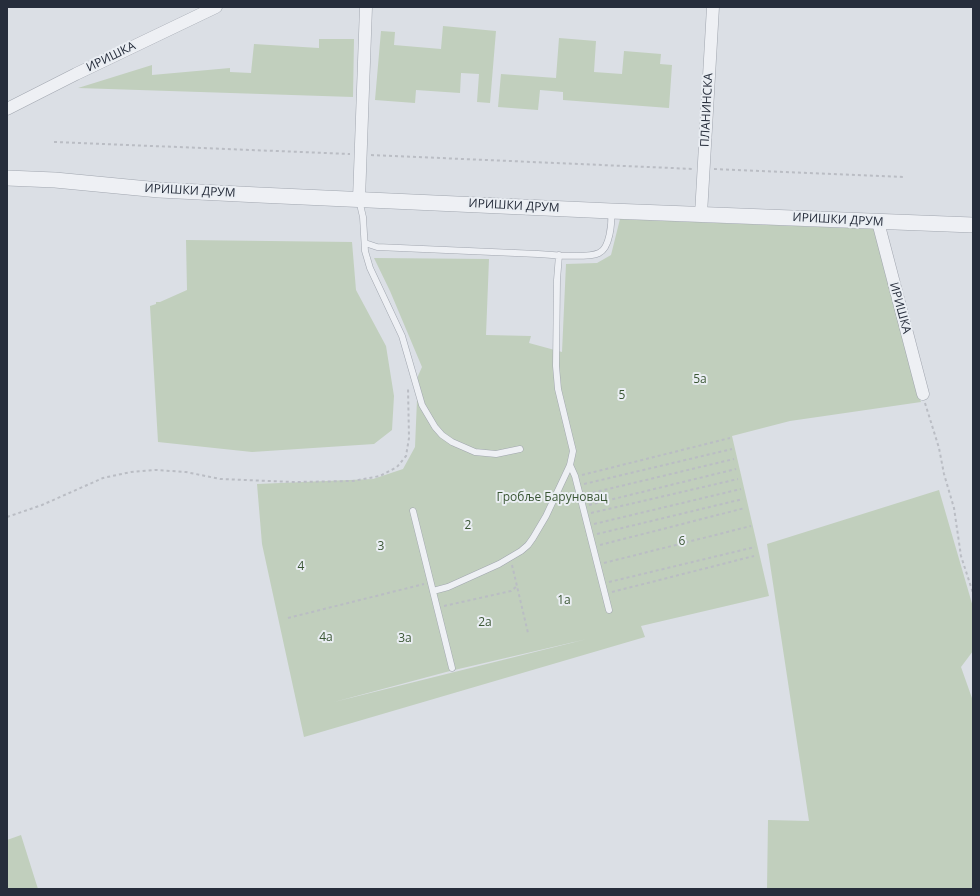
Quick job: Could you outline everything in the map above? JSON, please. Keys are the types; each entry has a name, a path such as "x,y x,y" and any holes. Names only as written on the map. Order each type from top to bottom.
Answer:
{"street":[{"name":"ИРИШКА","path":"7,109 216,7"},
{"path":"359,199 366,7"},
{"name":"ПЛАНИНСКА","path":"701,214 713,7"},
{"name":"ИРИШКИ ДРУМ","path":"7,178 55,180 160,190 611,211 973,225"},
{"name":"ИРИШКА","path":"878,222 923,394"}],"lane":[{"path":"359,199 363,217 366,251 370,268 402,336 422,405 435,427 442,435 463,448 475,452 496,454 520,449"},
{"path":"365,243 377,246 559,255 591,255 598,254 607,244 611,211"},
{"path":"433,591 448,587 510,558 521,551 533,538 546,516 570,465 573,451 558,389 556,360 557,280 559,255"},
{"path":"570,465 575,476 609,610"},
{"path":"413,511 452,668"}],"path":[{"path":"54,142 905,178"},
{"path":"7,517 42,505 103,478 131,472 156,470 186,472 220,479 294,482 353,481 380,476 397,467 406,456 409,438 408,379 412,373"},
{"path":"923,394 939,448 954,508 961,556 973,593"},
{"path":"575,476 730,438"},
{"path":"577,486 732,449"},
{"path":"580,496 734,459"},
{"path":"582,506 736,469"},
{"path":"584,515 738,479"},
{"path":"587,526 740,489"},
{"path":"590,536 743,499"},
{"path":"593,547 745,508"},
{"path":"597,565 751,526"},
{"path":"602,584 755,547"},
{"path":"605,594 754,556"},
{"path":"510,558 528,633"},
{"path":"288,618 431,582"},
{"path":"437,608 511,591 517,586"}],"green space":[{"path":"443,26 496,31 490,103 477,102 479,74 461,73 460,93 416,90 415,103 375,100 381,31 395,32 394,45 441,49"},
{"path":"559,38 596,41 594,72 622,74 624,51 661,54 660,64 672,65 669,108 563,100 563,92 540,90 538,110 498,107 501,74 556,78"},
{"path":"319,39 354,39 353,97 78,88 152,65 152,75 230,68 230,72 251,73 254,44 319,48"},
{"name":"Гробље Баруновац","path":"620,219 874,229 921,402 790,421 732,436 769,596 641,626 645,637 304,737 262,544 257,484 373,479 403,469 415,447 418,376 422,367 390,291 374,258 489,259 486,335 531,336 529,343 562,352 566,264 597,263 611,255","holes":["587,639 334,702 450,671"]},
{"path":"186,240 352,242 356,290 386,346 394,396 392,430 374,444 252,452 158,442 150,306 156,304 156,302 160,302 187,290"},
{"path":"939,490 973,607 973,651 961,667 973,701 973,889 767,889 768,820 809,821 767,544"},
{"path":"21,835 38,889 7,889 7,840"}],"park label":[{"name":"5a","path":"700,380"},
{"name":"5","path":"622,396"},
{"name":"2","path":"468,526"},
{"name":"6","path":"682,542"},
{"name":"3","path":"381,547"},
{"name":"4","path":"301,567"},
{"name":"1a","path":"564,601"},
{"name":"2a","path":"485,623"},
{"name":"4a","path":"326,638"},
{"name":"3a","path":"405,639"}]}
